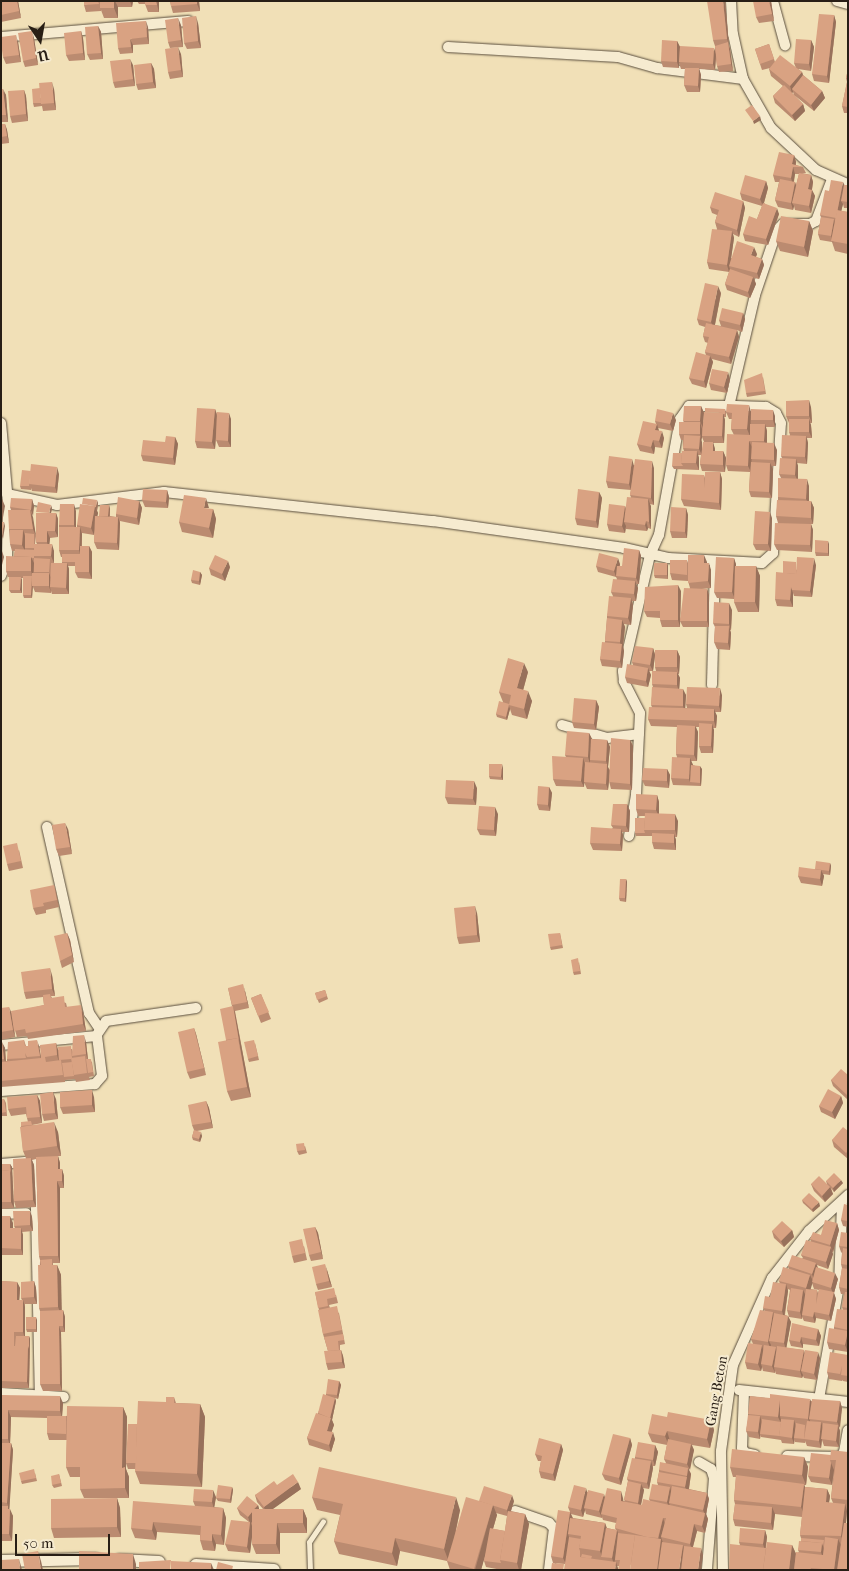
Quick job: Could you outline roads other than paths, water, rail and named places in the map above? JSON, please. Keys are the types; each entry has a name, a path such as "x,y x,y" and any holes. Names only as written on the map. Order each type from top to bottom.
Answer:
{"street":[{"path":"731,1 733,34 743,79 771,128 802,160 832,179 848,184"},
{"path":"773,1 785,45"},
{"path":"837,1 848,4"},
{"path":"1,37 188,21"},
{"path":"448,47 618,57 657,68 743,79"},
{"path":"729,406 755,295 777,230 788,223 810,224 816,221 832,179"},
{"path":"8,494 57,505 164,492 433,521 624,548 650,555 715,563 762,563 773,553 780,418 766,407 695,405 685,408 680,419 659,535 650,555 623,671 624,681 638,704 639,734 636,795 629,836"},
{"path":"1,424 8,494 7,560 1,576"},
{"path":"712,684 715,563"},
{"path":"562,725 607,738 639,734"},
{"path":"1,1091 95,1084 102,1076 98,1032 89,1013 47,827"},
{"path":"1,1045 98,1032 106,1021 127,1016 196,1008"},
{"path":"1,1164 50,1160"},
{"path":"35,1162 37,1213 33,1282 40,1396"},
{"path":"819,1399 839,1286 845,1199"},
{"name":"Gang Beton","path":"723,1570 721,1465 730,1390 742,1341 772,1278 809,1231 845,1199"},
{"path":"1,1214 37,1213"},
{"path":"730,1390 848,1402"},
{"path":"744,1391 742,1448 750,1455 840,1457 846,1446 848,1430"},
{"path":"1,1393 64,1396"},
{"path":"698,1462 711,1469 714,1478 707,1570"},
{"path":"515,1511 549,1523 554,1528 549,1570"},
{"path":"1,1561 102,1559 269,1569"}],"lane":[{"path":"310,1570 309,1542 323,1521"}]}
